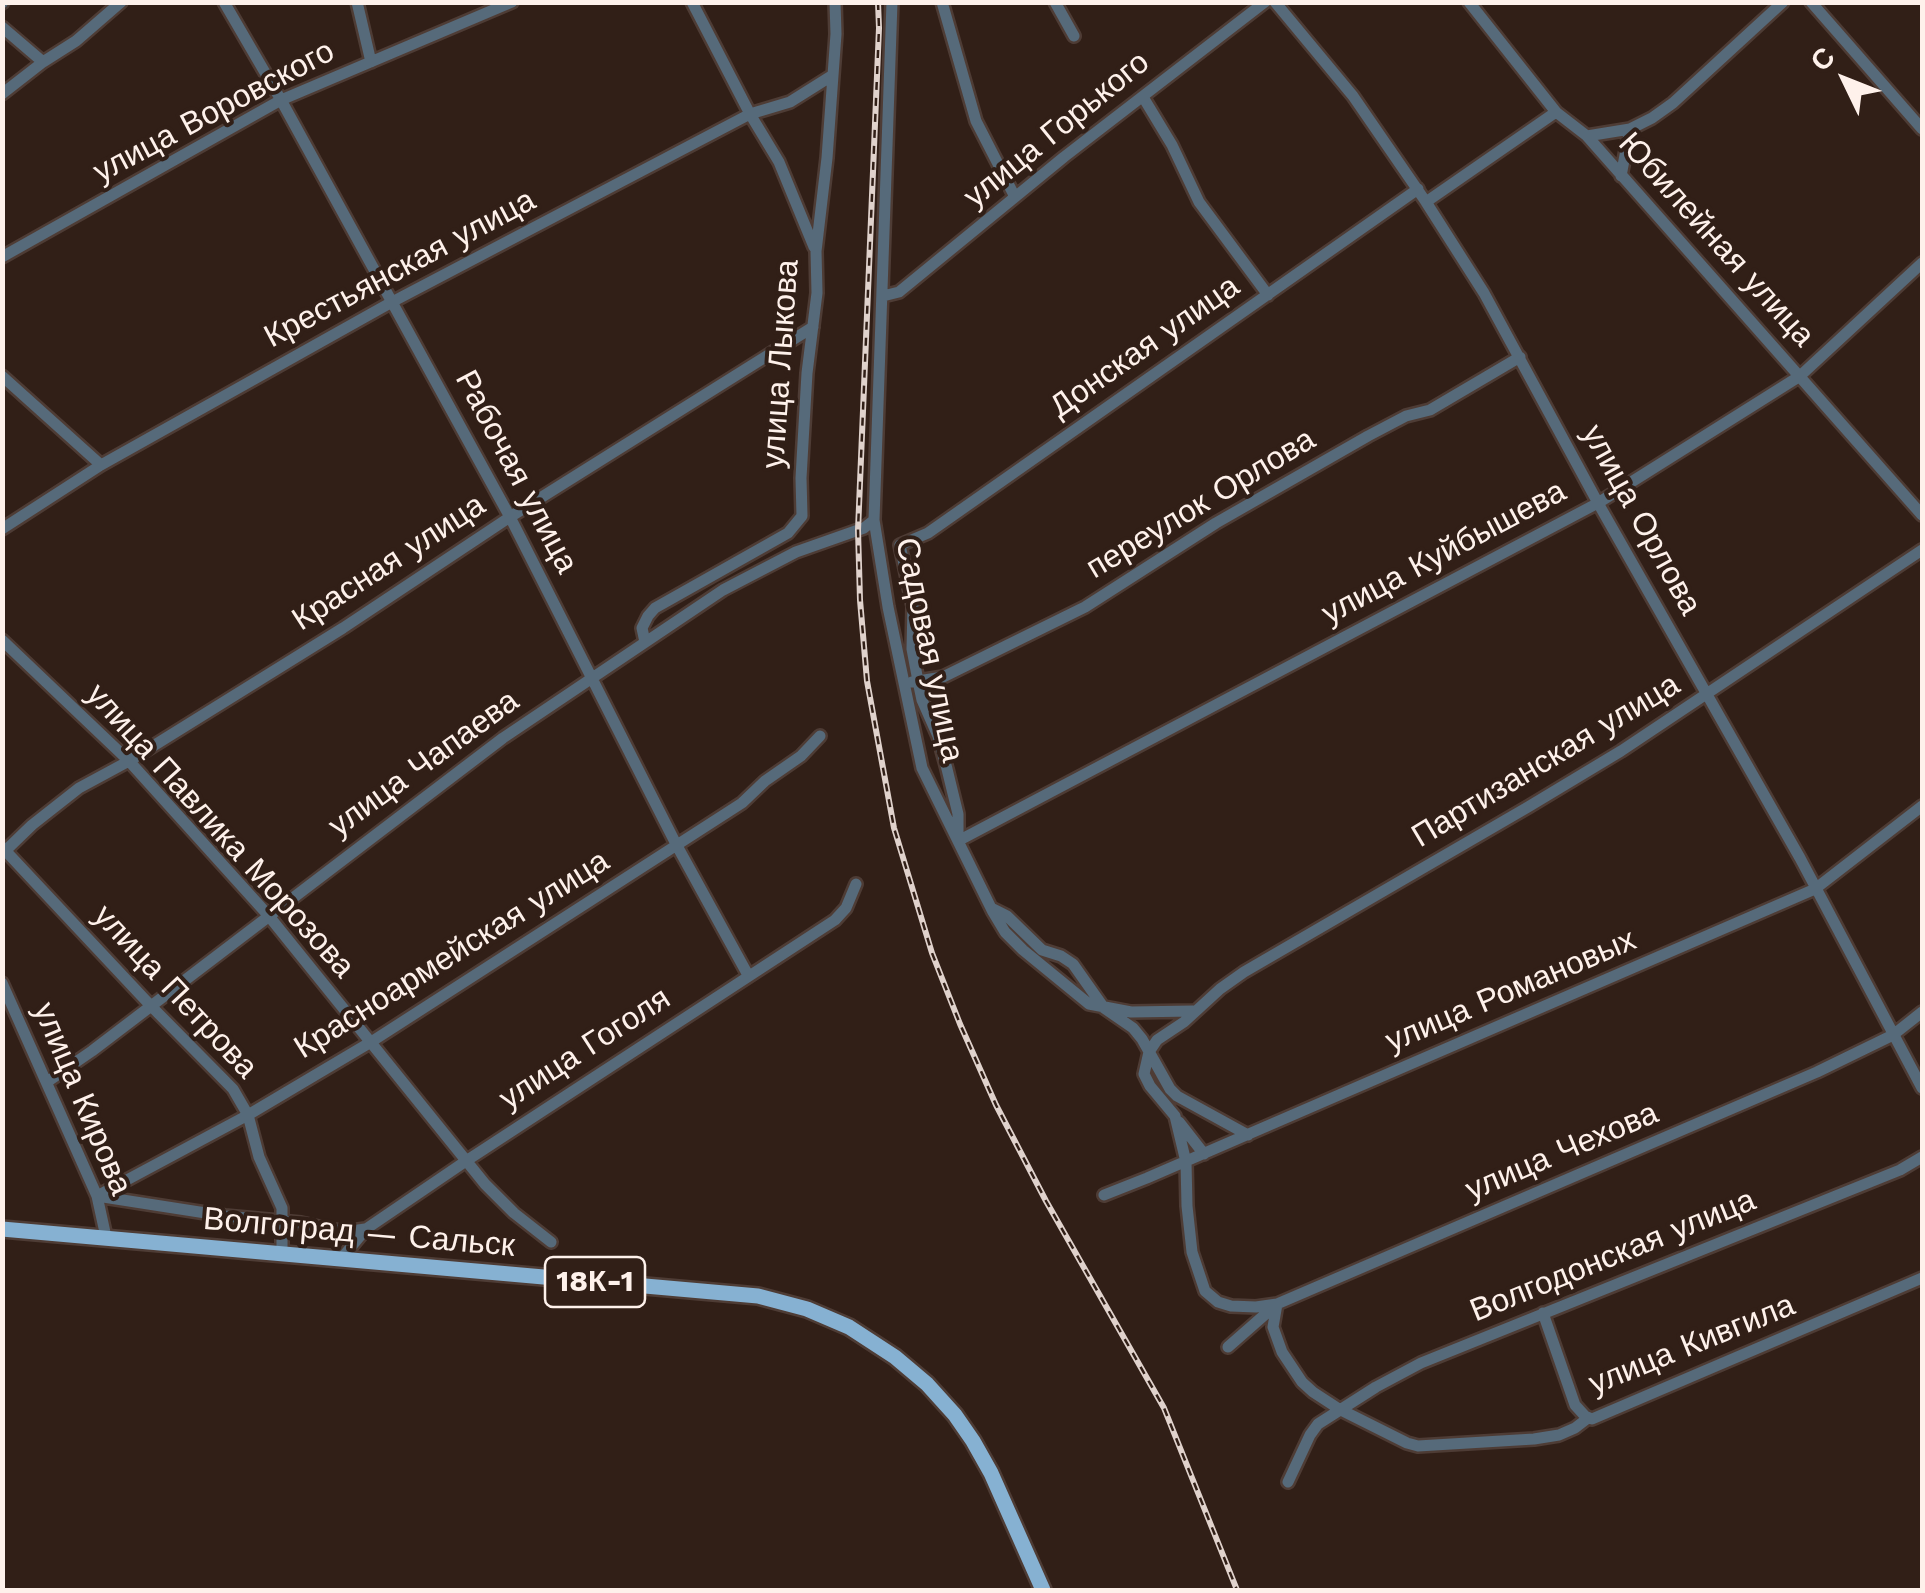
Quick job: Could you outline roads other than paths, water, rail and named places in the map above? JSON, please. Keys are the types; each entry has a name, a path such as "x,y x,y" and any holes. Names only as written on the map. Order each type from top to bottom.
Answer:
{"main road":[{"name":"Волгоград — Сальск","path":"2,1228 758,1296 806,1308 849,1327 895,1357 955,1415 991,1473 1043,1590"}],"street":[{"path":"2,94 76,41 121,2"},
{"name":"Рабочая улица","path":"224,2 282,100 510,517 676,844 748,975"},
{"path":"357,2 371,62"},
{"name":"улица Воровского","path":"2,256 282,100 512,2"},
{"path":"692,2 779,162 816,251"},
{"name":"улица Лыкова","path":"645,642 642,628 655,608 788,533 802,516 801,478 836,34 835,2"},
{"name":"Садовая улица","path":"892,2 874,520 922,768 958,841"},
{"path":"942,2 976,121 1015,196"},
{"path":"1056,2 1074,36"},
{"name":"улица Горького","path":"882,296 899,292 1015,196 1265,2"},
{"name":"улица Орлова","path":"1275,2 1353,96 1484,293 1816,889 1922,1088"},
{"name":"Юбилейная улица","path":"1469,2 1556,112 1587,136 1922,515"},
{"path":"1587,136 1630,130 1673,103 1783,2"},
{"path":"1810,2 1922,129"},
{"path":"2,27 43,62"},
{"name":"Крестьянская улица","path":"2,530 101,465 392,302 750,114 790,102 833,75"},
{"path":"1142,97 1172,145 1199,202 1268,295"},
{"path":"1426,202 1556,112"},
{"path":"1621,176 1630,130"},
{"name":"Донская улица","path":"900,545 928,532 1418,189"},
{"name":"улица Куйбышева","path":"958,841 1598,503 1800,376 1922,264"},
{"name":"Красная улица","path":"4,850 79,788 343,628 510,517 813,327"},
{"name":"переулок Орлова","path":"903,684 943,677 1086,606 1216,523 1368,436 1406,416 1430,410 1520,357"},
{"path":"2,376 101,465"},
{"name":"Садовая улица","path":"858,530 874,520"},
{"name":"улица Чапаева","path":"47,1082 503,738 724,590 772,564 858,530"},
{"name":"Садовая улица","path":"900,545 913,606 912,649 918,681 948,769 958,814 958,841"},
{"name":"Партизанская улица","path":"1149,1052 1157,1040 1244,972 1620,751 1922,550"},
{"name":"улица Павлика Морозова","path":"2,640 129,761 268,915 498,1199 551,1242"},
{"name":"Красноармейская улица","path":"97,1196 371,1042 742,803 820,736"},
{"name":"улица Романовых","path":"1104,1195 1816,889 1922,806"},
{"path":"958,841 1005,932 1089,1004 1131,1012 1193,1011"},
{"name":"улица Петрова","path":"4,850 233,1089 248,1114 259,1157 282,1208 282,1252"},
{"name":"улица Гоголя","path":"341,1258 366,1228 835,920 846,908 856,884"},
{"path":"990,906 1007,916 1042,950 1073,964 1104,1008 1133,1028 1176,1096 1248,1135"},
{"name":"улица Кирова","path":"2,983 97,1196 106,1238"},
{"name":"улица Чехова","path":"1228,1347 1277,1304 1817,1072 1893,1035 1922,1012"},
{"path":"1149,1052 1144,1074 1150,1086 1204,1154"},
{"path":"1175,1116 1186,1162 1192,1252 1204,1291 1231,1306 1277,1304 1273,1327 1282,1352 1302,1382 1334,1412 1407,1443 1434,1447 1534,1439 1575,1428 1588,1418"},
{"name":"Волгодонская улица","path":"1334,1412 1421,1363 1900,1170 1922,1157"},
{"path":"97,1196 343,1231 366,1228"},
{"name":"улица Кивгила","path":"1543,1314 1575,1405 1588,1418 1598,1418 1922,1278"},
{"path":"1288,1482 1310,1435 1334,1412"}],"railway":[{"path":"878,2 858,530 867,681 894,828 932,953 996,1105 1164,1408 1237,1590"}]}
